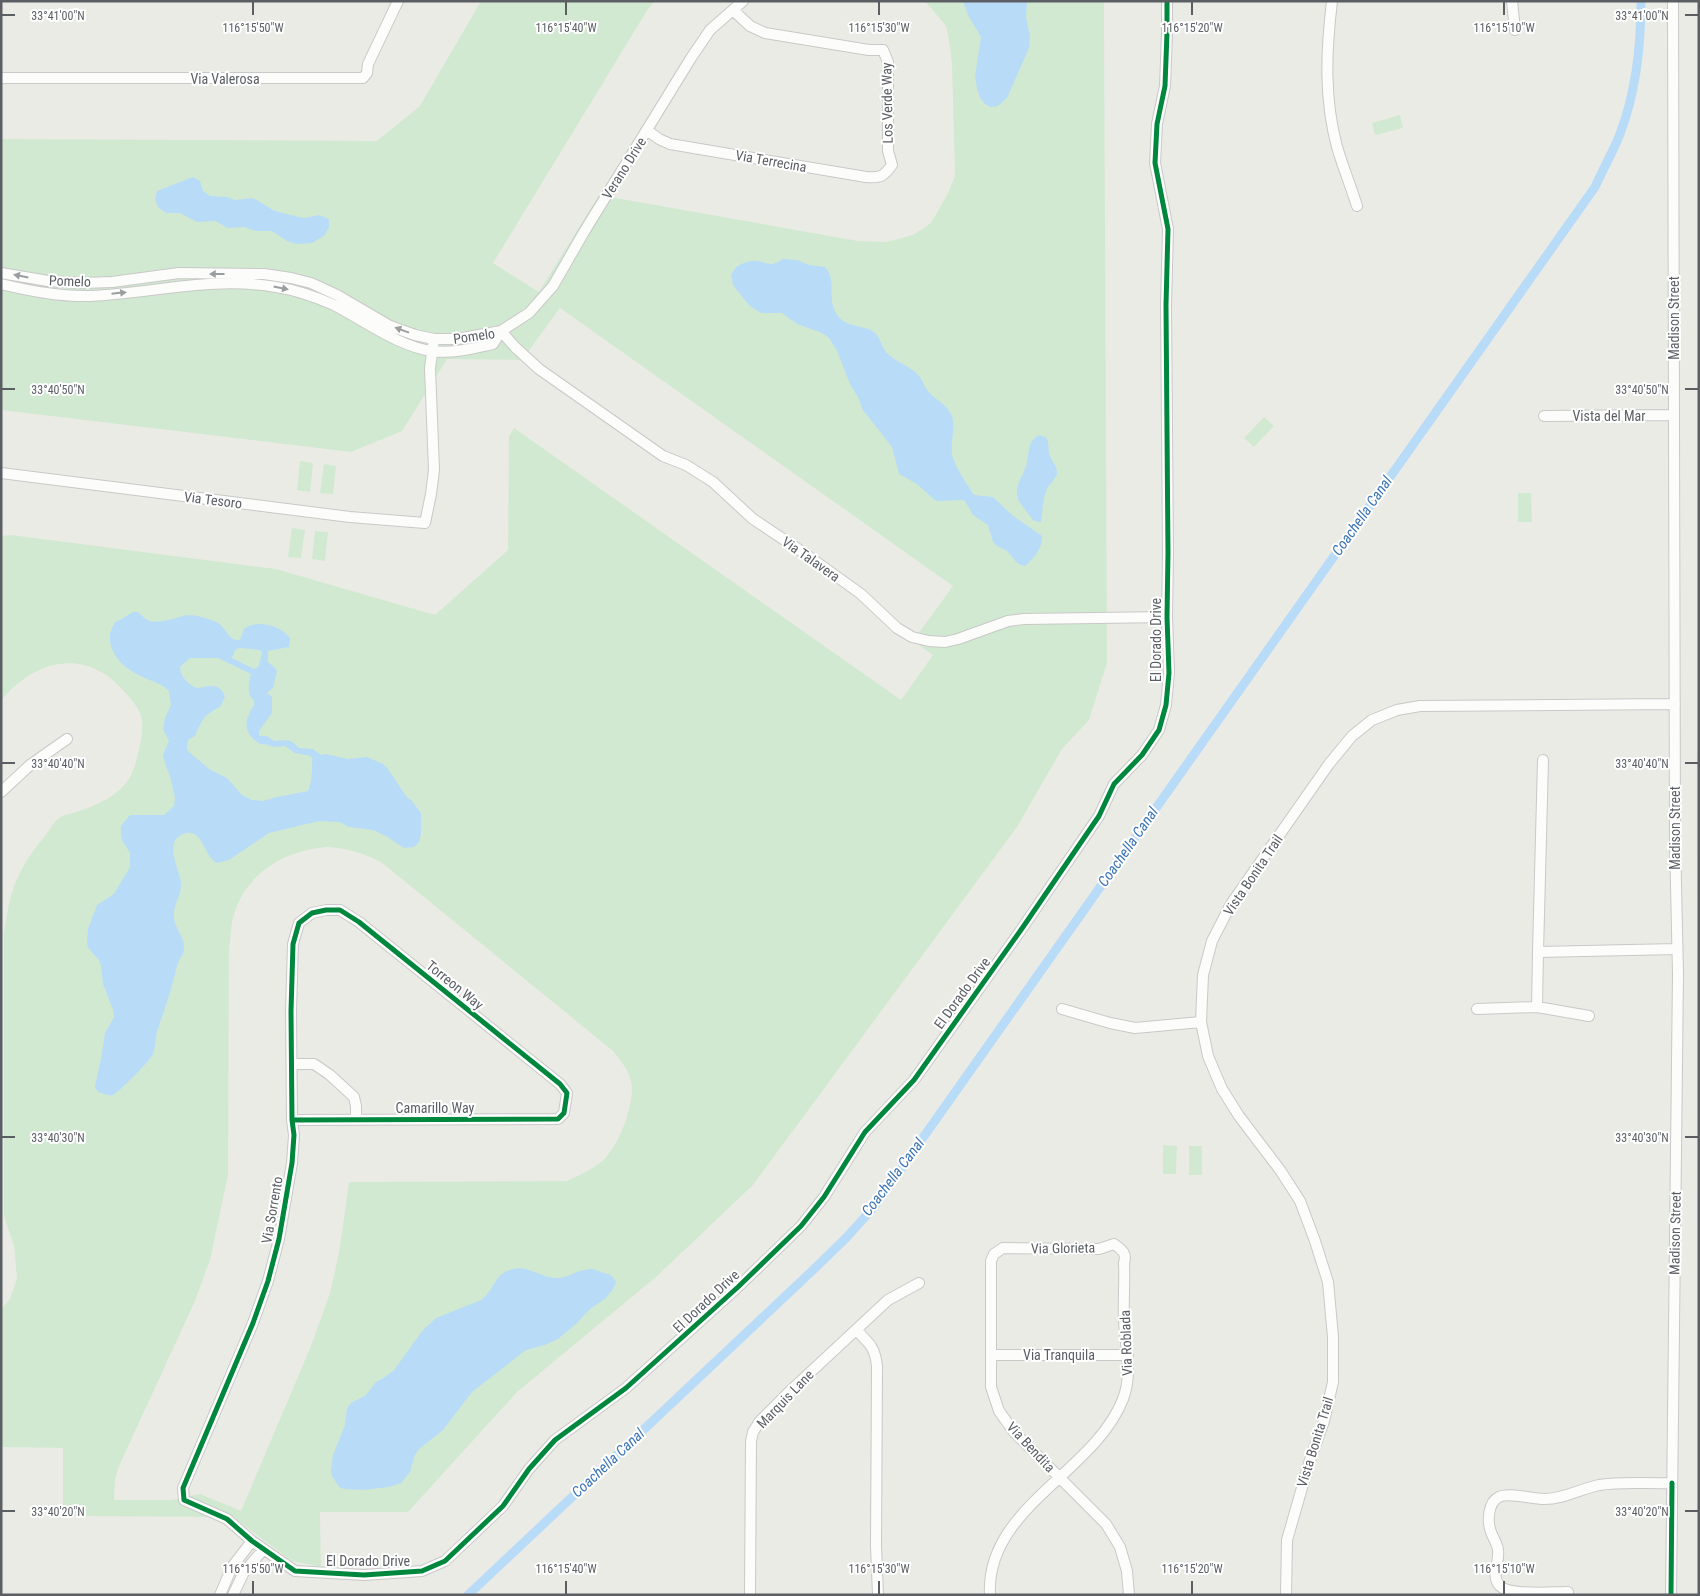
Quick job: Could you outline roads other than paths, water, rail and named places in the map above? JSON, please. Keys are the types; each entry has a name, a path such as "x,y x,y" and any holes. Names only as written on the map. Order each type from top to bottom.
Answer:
{"street":[{"name":"Via Valerosa","path":"1,78 362,78 367,73 368,64 398,1"},
{"name":"Verano Drive","path":"501,331 529,314 553,286 690,58 710,30 734,11 743,1"},
{"name":"El Dorado Drive","path":"184,1500 227,1519 263,1550 296,1571 364,1575 422,1571 445,1561 503,1506 529,1469 555,1440 626,1388 738,1287 801,1226 824,1197 865,1132 909,1085 925,1064 1023,927 1098,816 1114,784 1142,755 1159,730 1166,704 1169,673 1167,617 1166,305 1168,229 1155,163 1157,124 1164,86 1168,33 1167,1"},
{"path":"1332,1 1327,56 1327,90 1338,148 1357,206"},
{"path":"1512,1 1515,30"},
{"name":"Madison Street","path":"1671,1595 1677,949 1673,1"},
{"name":"Los Verde Way","path":"734,11 750,26 765,33 869,50 883,50 888,62 888,151 892,165"},
{"name":"Via Terrecina","path":"647,130 670,144 866,177 879,178 886,174 892,165"},
{"name":"Pomelo","path":"1,273 48,281 82,283 112,282 179,273 264,274 291,278 311,284 336,295 390,326 415,335 434,339 457,340 501,331"},
{"name":"Pomelo","path":"1,284 54,294 91,296 195,284 276,286 303,293 332,305 388,335 432,352 452,352 493,344 501,331"},
{"name":"Via Talavera","path":"501,331 539,369 663,456 686,465 713,482 753,519 862,594 897,628 912,638 945,642 1008,621 1024,619 1167,617"},
{"path":"432,352 434,339"},
{"name":"Via Tesoro","path":"1,473 350,517 425,523 434,470 430,368 432,352"},
{"name":"Vista del Mar","path":"1544,416 1674,415"},
{"name":"Vista Bonita Trail","path":"1286,1595 1288,1540 1310,1460 1324,1421 1333,1382 1333,1337 1328,1282 1300,1201 1280,1170 1239,1116 1222,1089 1208,1056 1201,1022 1203,975 1212,941 1231,904 1329,764 1352,736 1372,720 1397,710 1420,706 1675,704"},
{"path":"1,792 30,765 67,739"},
{"path":"1536,1007 1543,760"},
{"name":"Torreon Way","path":"312,913 340,910 359,922 560,1084 567,1093 567,1102"},
{"name":"Via Sorrento","path":"184,1500 182,1488 253,1324 268,1281 279,1239 292,1163 294,1136 292,1120 291,1010 293,944 299,923 312,913"},
{"path":"1538,952 1677,949"},
{"path":"1477,1009 1536,1007 1589,1016"},
{"path":"1062,1010 1135,1028 1201,1022"},
{"path":"292,1064 314,1064 330,1075 354,1097 356,1120"},
{"name":"Camarillo Way","path":"292,1120 558,1119 564,1113 567,1102"},
{"name":"Via Glorieta","path":"998,1250 1002,1248 1099,1249 1114,1244 1125,1253"},
{"name":"Via Bendita","path":"998,1250 991,1261 991,1387 999,1411 1014,1432 1106,1524 1120,1547 1127,1571 1129,1595"},
{"name":"Via Roblada","path":"990,1595 992,1568 1004,1537 1015,1522 1104,1434 1123,1399 1127,1384 1128,1355 1124,1320 1125,1253"},
{"name":"Marquis Lane","path":"750,1595 750,1484 753,1432 760,1421 787,1394 888,1300 919,1283"},
{"path":"856,1330 872,1345 876,1353 878,1595"},
{"name":"Via Tranquila","path":"991,1355 1128,1355"},
{"path":"1568,1592 1513,1592 1500,1587 1495,1576 1498,1549 1489,1524 1490,1513 1495,1499 1501,1496 1537,1499 1556,1498 1610,1484 1672,1483"},
{"path":"220,1595 232,1567 252,1541"},
{"path":"233,1595 244,1572 263,1550"}],"water":[{"path":"963,1 1027,1 1026,17 1030,36 1029,48 1007,98 998,106 990,107 985,104 980,98 977,89 975,76 981,37 968,15"},
{"path":"193,177 200,181 203,191 210,196 227,197 235,200 253,198 273,210 304,218 319,215 329,219 329,227 325,235 312,243 296,244 287,241 272,231 256,231 244,227 228,228 215,221 197,222 180,213 166,213 158,207 155,199 157,191"},
{"path":"783,259 797,260 809,265 825,267 831,277 833,307 840,318 845,322 867,328 875,333 886,353 917,374 929,393 947,408 953,422 953,458 959,472 974,495 993,497 1012,515 1042,536 1037,552 1025,566 1018,564 1007,551 993,542 988,525 973,515 965,501 936,501 917,484 899,474 892,447 862,409 837,351 829,338 822,333 797,324 782,313 762,313 756,310 749,305 733,285 731,275 736,267 751,261 772,264"},
{"path":"1039,435 1046,437 1050,455 1057,471 1045,495 1041,522 1034,521 1021,504 1017,494 1026,466 1030,445"},
{"path":"133,612 138,612 147,620 155,622 188,615 194,616 218,623 235,640 240,640 244,629 255,624 268,625 286,633 290,638 289,647 268,651 268,662 277,671 273,688 267,693 272,697 272,713 259,731 259,736 267,736 274,741 290,741 299,748 313,749 321,755 326,754 348,759 367,757 383,764 421,813 421,834 419,842 414,847 404,848 373,830 349,827 339,822 319,821 269,833 229,860 217,863 212,859 195,834 183,834 177,838 173,850 181,887 175,908 174,920 183,940 184,951 178,964 157,1032 153,1054 147,1063 128,1082 116,1093 109,1096 98,1092 95,1087 105,1033 114,1017 103,984 99,960 88,948 88,929 97,905 114,894 130,867 130,853 122,840 121,826 130,815 164,815 174,806 175,798 163,757 169,741 163,729 165,718 171,705 169,691 161,685 131,671 116,656 111,647 110,636 115,622","holes":["239,648 260,650 262,653 259,666 254,669 232,658 235,650","190,658 218,658 251,674 249,692 254,702 247,719 248,731 252,738 260,744 273,747 285,746 295,753 311,756 312,774 308,791 263,801 252,800 242,795 227,778 209,769 188,751 188,740 195,736 207,715 221,706 225,696 217,687 197,688 185,680 181,674 180,667"]},
{"path":"521,1268 555,1278 593,1269 610,1275 616,1282 606,1298 590,1309 558,1339 526,1350 472,1392 443,1430 419,1449 415,1455 410,1472 401,1483 389,1487 363,1490 339,1487 332,1476 331,1470 333,1455 345,1425 347,1408 352,1402 365,1396 376,1382 394,1370 423,1330 436,1318 481,1300 505,1272"}],"waterway":[{"name":"Coachella Canal","path":"468,1595 812,1271 874,1207 1595,187 1617,141 1630,102 1639,52 1641,1"}]}
